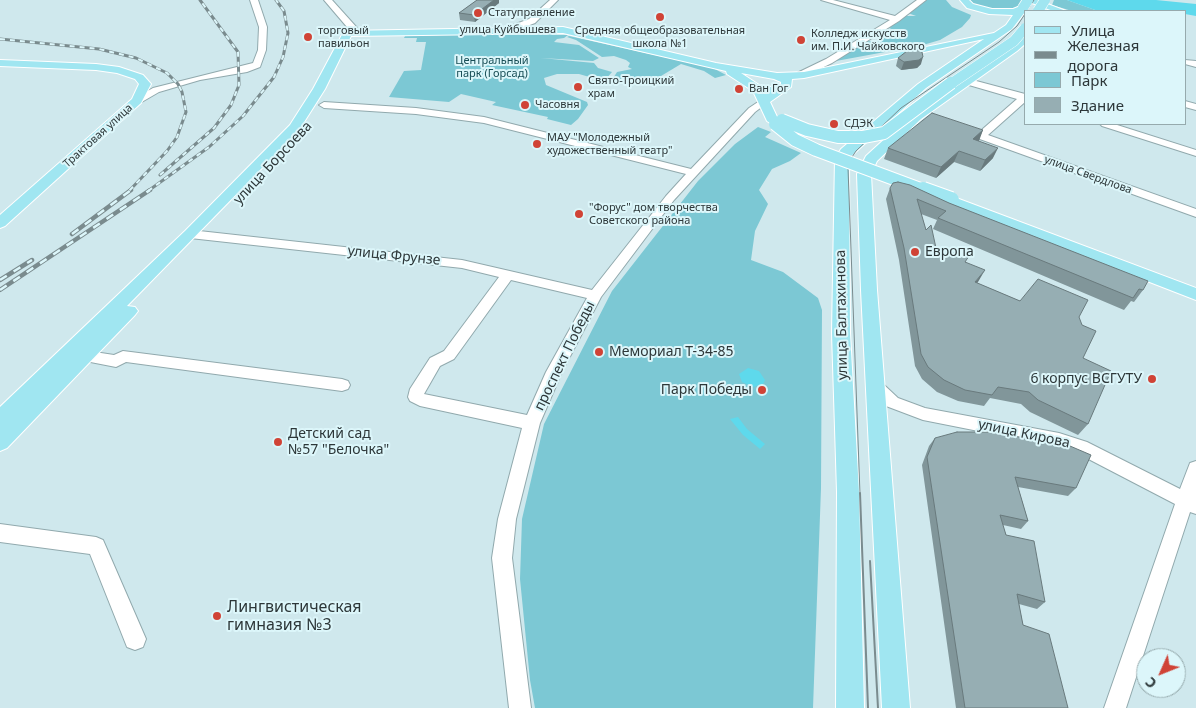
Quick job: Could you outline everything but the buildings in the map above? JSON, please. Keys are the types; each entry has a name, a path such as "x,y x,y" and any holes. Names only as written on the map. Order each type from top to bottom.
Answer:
{"main road":[{"path":"956,0 963,6 995,17 1005,30"},
{"path":"964,0 970,6 992,12 1014,12 1026,2 1055,10"},
{"name":"улица Балтахинова","path":"850,708 848,492 841,333 842,158 846,152 922,86 1005,30 1026,2"},
{"name":"улица Куйбышева","path":"350,29 543,29 576,32 750,76 798,76 1005,30"},
{"name":"улица Борсоева","path":"0,442 76,355 197,235 290,148 324,105 350,29"},
{"name":"улица Борсоева","path":"197,235 302,118 350,29"},
{"path":"770,114 807,130 838,137 870,136 884,133 898,125 954,81 1014,41 1024,29"},
{"name":"улица Балтахинова","path":"896,708 872,338 864,180 871,158 917,116 965,80 1013,49 1024,39"},
{"path":"1013,49 1024,48"},
{"name":"Трактовая улица","path":"0,62 96,67 131,72 145,84 137,101 0,223"},
{"name":"улица Куйбышева","path":"750,76 770,114"},
{"path":"756,88 770,90 787,85 788,82 776,76"},
{"path":"770,114 781,88"},
{"path":"770,114 795,140 816,150 1196,294"},
{"path":"841,333 872,338"},
{"name":"улица Борсоева","path":"0,420 76,355"}],"street":[{"path":"137,101 156,90 199,78 244,70 257,65 262,50 263,27 254,0"},
{"path":"328,0 350,29"},
{"path":"511,29 532,21 554,0"},
{"path":"824,0 896,19"},
{"path":"798,76 829,61 896,19 922,0"},
{"path":"532,21 534,26 543,29"},
{"path":"829,61 846,66"},
{"path":"965,80 1024,98"},
{"name":"улица Свердлова","path":"1024,98 981,136 1196,213"},
{"path":"324,105 459,116 484,120 574,141 695,173"},
{"name":"проспект Победы","path":"520,708 502,558 507,519 532,423 554,372 595,295 670,198 747,115 770,114"},
{"path":"1108,125 1196,153"},
{"name":"улица Фрунзе","path":"197,235 462,264 595,295"},
{"path":"507,275 449,355 435,362 416,393 416,398 532,423"},
{"path":"76,355 116,360 123,356 342,385"},
{"name":"улица Кирова","path":"876,387 892,402 908,410 1059,440 1080,447 1191,504"},
{"path":"1115,708 1191,504 1196,468"},
{"path":"0,533 96,546 134,639"}],"green space":[{"path":"923,0 946,0 952,7 971,15 970,18 962,27 940,40 923,45 836,61 866,41 877,42 890,35 904,34 889,28 904,16 916,16 908,13"},
{"path":"968,0 1021,0 1015,10 1004,12 976,7"},
{"path":"1054,0 1067,0 1095,10 1069,10 1052,5"},
{"name":"Центральный парк (Горсад)","path":"553,32 557,35 568,35 554,42 579,45 599,58 593,61 541,58 594,63 598,68 612,72 606,79 600,80 579,74 557,74 544,78 546,85 587,102 588,105 571,125 547,119 548,117 492,105 496,102 461,94 449,102 389,97 404,71 421,70 426,42 416,42 417,38 404,38 405,36"},
{"path":"567,37 713,68 726,75 715,78 704,71 681,64 656,79 662,81 659,83 639,77 612,80 617,72 632,69 628,67 630,63 614,56 602,57 576,40"},
{"path":"758,127 771,132 765,137 801,153 790,161 772,169 759,190 768,204 755,231 751,260 783,272 818,298 822,310 821,488 813,708 535,708 530,680 520,579 522,519 544,424 612,291 698,181 735,144"}],"shaded area":[{"path":"1067,0 1156,0 1196,4 1196,16 1186,14 1186,10 1095,10"},
{"path":"748,368 759,371 765,380 763,384 753,387 742,382 739,374"},
{"path":"738,417 747,429 765,444 760,449 743,435 730,419"}],"tram line":[{"path":"1028,10 1034,0"},
{"path":"860,494 848,168 850,160 856,151 901,108 999,42 1017,26 1024,16"},
{"path":"860,493 868,708"},
{"path":"870,561 878,708"}],"railway":[{"path":"160,175 214,128 231,105 239,85 238,52 200,0"},
{"path":"148,191 209,147 243,116 274,77 283,57 288,33 284,11 276,0"},
{"path":"0,39 99,49 136,58 167,73 178,84 182,92 186,112 177,137 167,151 129,191"},
{"path":"72,234 131,190"},
{"path":"0,290 150,190"},
{"path":"0,280 32,260"}],"place":[{"name":"Статуправление","path":"478,13"},
{"name":"Средняя общеобразовательная школа №1","path":"660,17"},
{"name":"торговый павильон","path":"308,37"},
{"name":"Колледж искусств им. П.И. Чайковского","path":"801,40"},
{"name":"Свято-Троицкий храм","path":"578,87"},
{"name":"Ван Гог","path":"739,89"},
{"name":"Часовня","path":"525,105"},
{"name":"СДЭК","path":"834,124"},
{"name":"МАУ \"Молодежный художественный театр\"","path":"537,144"},
{"name":"\"Форус\" дом творчества Советского района","path":"579,214"},
{"name":"Европа","path":"915,252"},
{"name":"Мемориал Т-34-85","path":"599,352"},
{"name":"6 корпус ВСГУТУ","path":"1152,379"},
{"name":"Парк Победы","path":"762,390"},
{"name":"Детский сад №57 \"Белочка\"","path":"278,442"},
{"name":"Лингвистическая гимназия №3","path":"217,616"}]}
